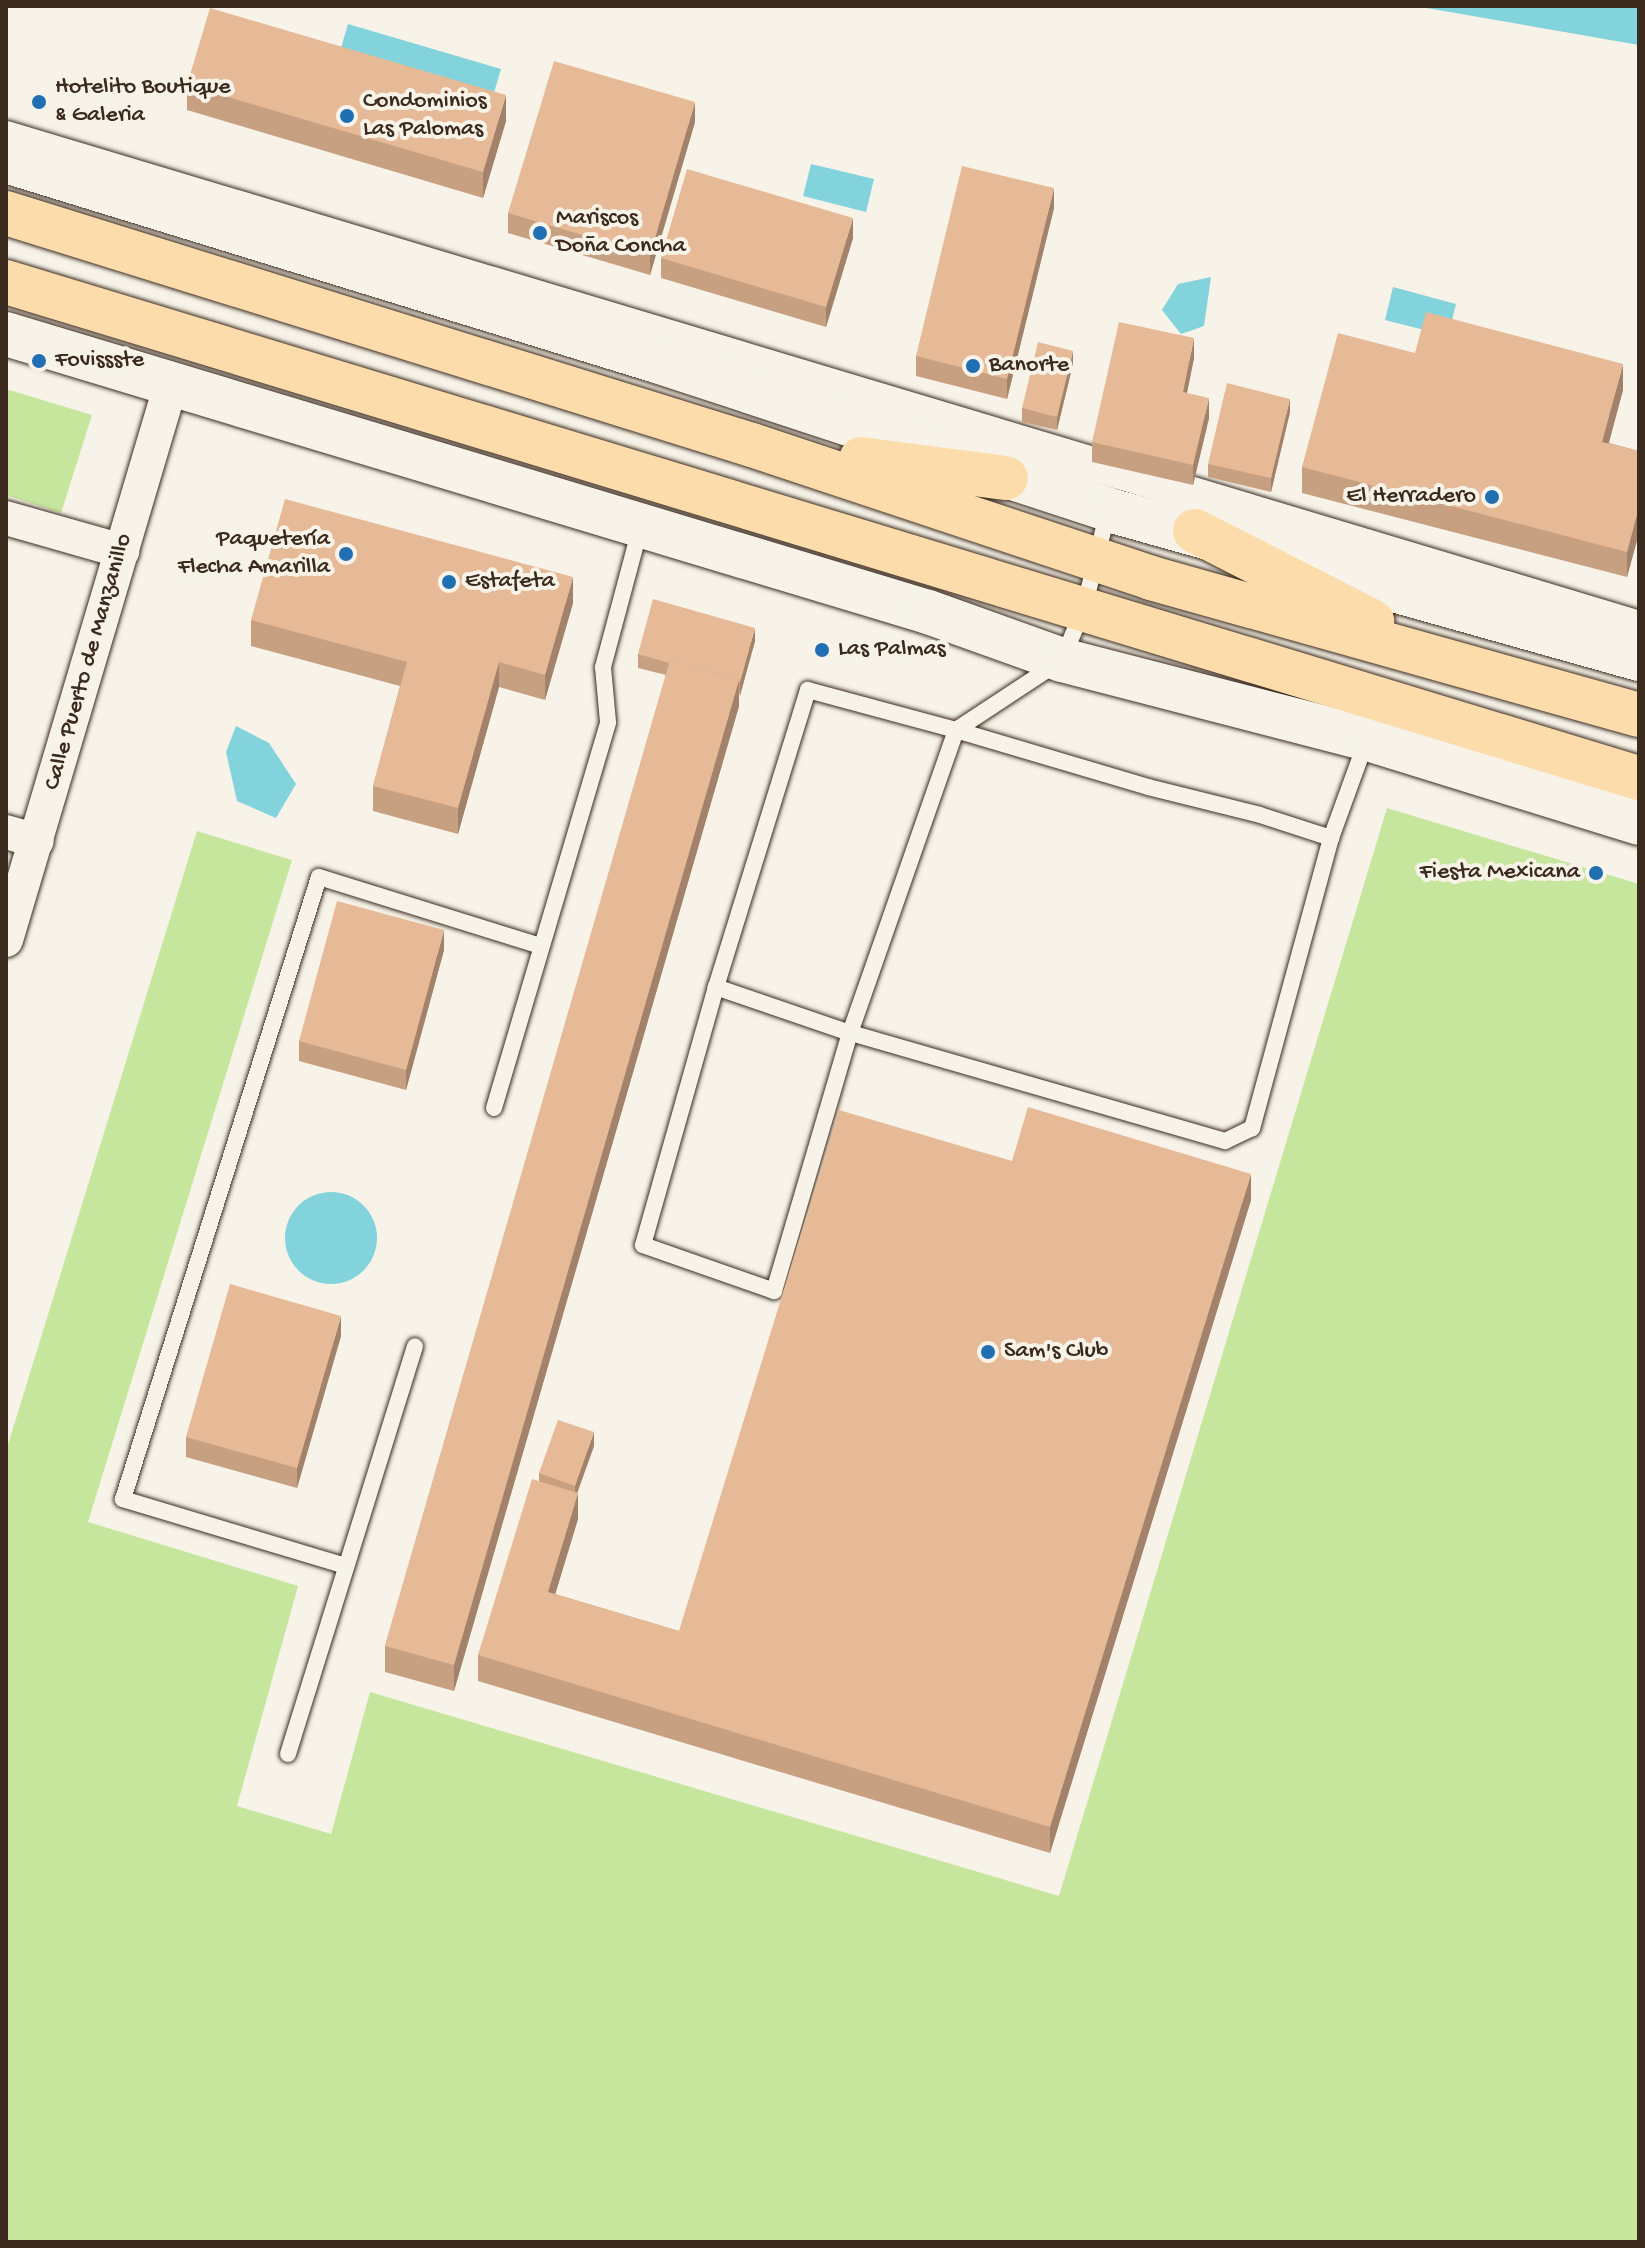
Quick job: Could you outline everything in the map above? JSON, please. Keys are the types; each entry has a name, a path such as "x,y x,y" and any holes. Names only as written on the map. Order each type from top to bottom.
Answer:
{"main road":[{"path":"6,161 657,361 1109,510 1195,531 1639,659"},
{"path":"6,213 752,445 1095,556 1639,715"},
{"path":"6,282 1639,778"},
{"path":"6,334 640,529 928,612 1062,660 1368,739 1639,823"},
{"path":"752,445 1006,478"},
{"path":"1195,531 1460,665"}],"street":[{"path":"6,138 1639,628"},
{"name":"Calle Puerto de Manzanillo","path":"6,940 21,836 122,551 171,384"},
{"path":"6,518 122,551"}],"lane":[{"path":"1109,510 1084,608 1062,660 956,730 850,1033 774,1291 643,1245 716,987 808,690 956,730 1331,838"},
{"path":"494,1108 608,722 603,667 640,529"},
{"path":"716,987 850,1033 1225,1141 1252,1128 1331,838 1368,739"},
{"path":"346,1566 123,1499 319,877 541,946"},
{"path":"288,1754 415,1346"}],"green space":[{"path":"6,389 92,415 61,513 6,495"},
{"path":"1387,808 1639,884 1639,2242 6,2242 6,1451 197,831 292,860 88,1522 298,1586 237,1806 331,1834 370,1692 1059,1896"}],"water":[{"path":"1415,6 1639,6 1639,45"},
{"path":"348,24 501,69 491,103 338,58"},
{"path":"811,164 874,179 866,212 803,196"},
{"path":"1211,277 1204,326 1181,334 1162,310 1178,284"},
{"path":"1393,287 1456,304 1448,336 1385,320"},
{"path":"236,726 269,743 296,784 276,818 237,801 226,752"},
{"path":"331,1192 348,1196 363,1206 373,1221 377,1238 373,1255 363,1270 348,1280 331,1284 314,1280 299,1270 289,1255 285,1238 289,1221 299,1206 314,1196"}],"building":[{"name":"Condominios Las Palomas","path":"210,8 506,95 483,172 187,85"},
{"path":"554,61 695,102 650,255 508,213"},
{"path":"962,166 1054,188 1007,379 916,356"},
{"path":"687,169 853,218 826,307 661,258"},
{"path":"1426,312 1623,364 1602,442 1639,451 1639,507 1627,552 1302,467 1338,333 1415,353"},
{"path":"1119,322 1194,338 1183,392 1209,398 1193,465 1092,442"},
{"path":"1038,342 1073,351 1057,417 1022,408"},
{"path":"1227,383 1290,399 1271,478 1208,464"},
{"path":"285,499 573,577 545,675 499,662 458,808 373,786 407,662 251,620"},
{"path":"653,599 755,628 740,682 670,660 669,663 638,654"},
{"path":"670,660 739,680 454,1665 385,1646"},
{"path":"337,901 444,930 406,1070 299,1041"},
{"name":"Sam's Club","path":"1028,1107 1251,1174 1050,1827 478,1655 532,1479 578,1493 548,1592 679,1631 839,1110 1012,1161"},
{"path":"230,1284 341,1316 297,1468 186,1437"},
{"path":"558,1420 594,1432 575,1486 539,1473"}],"place":[{"name":"Hotelito Boutique & Galeria","path":"39,102"},
{"name":"Condominios Las Palomas","path":"347,116"},
{"name":"Mariscos Doña Concha","path":"540,233"},
{"name":"Fovissste","path":"39,361"},
{"name":"Banorte","path":"973,366"},
{"name":"El Herradero","path":"1492,497"},
{"name":"Paquetería Flecha Amarilla","path":"346,554"},
{"name":"Estafeta","path":"449,582"},
{"name":"Las Palmas","path":"822,650"},
{"name":"Fiesta Mexicana","path":"1596,873"},
{"name":"Sam's Club","path":"988,1352"}]}
